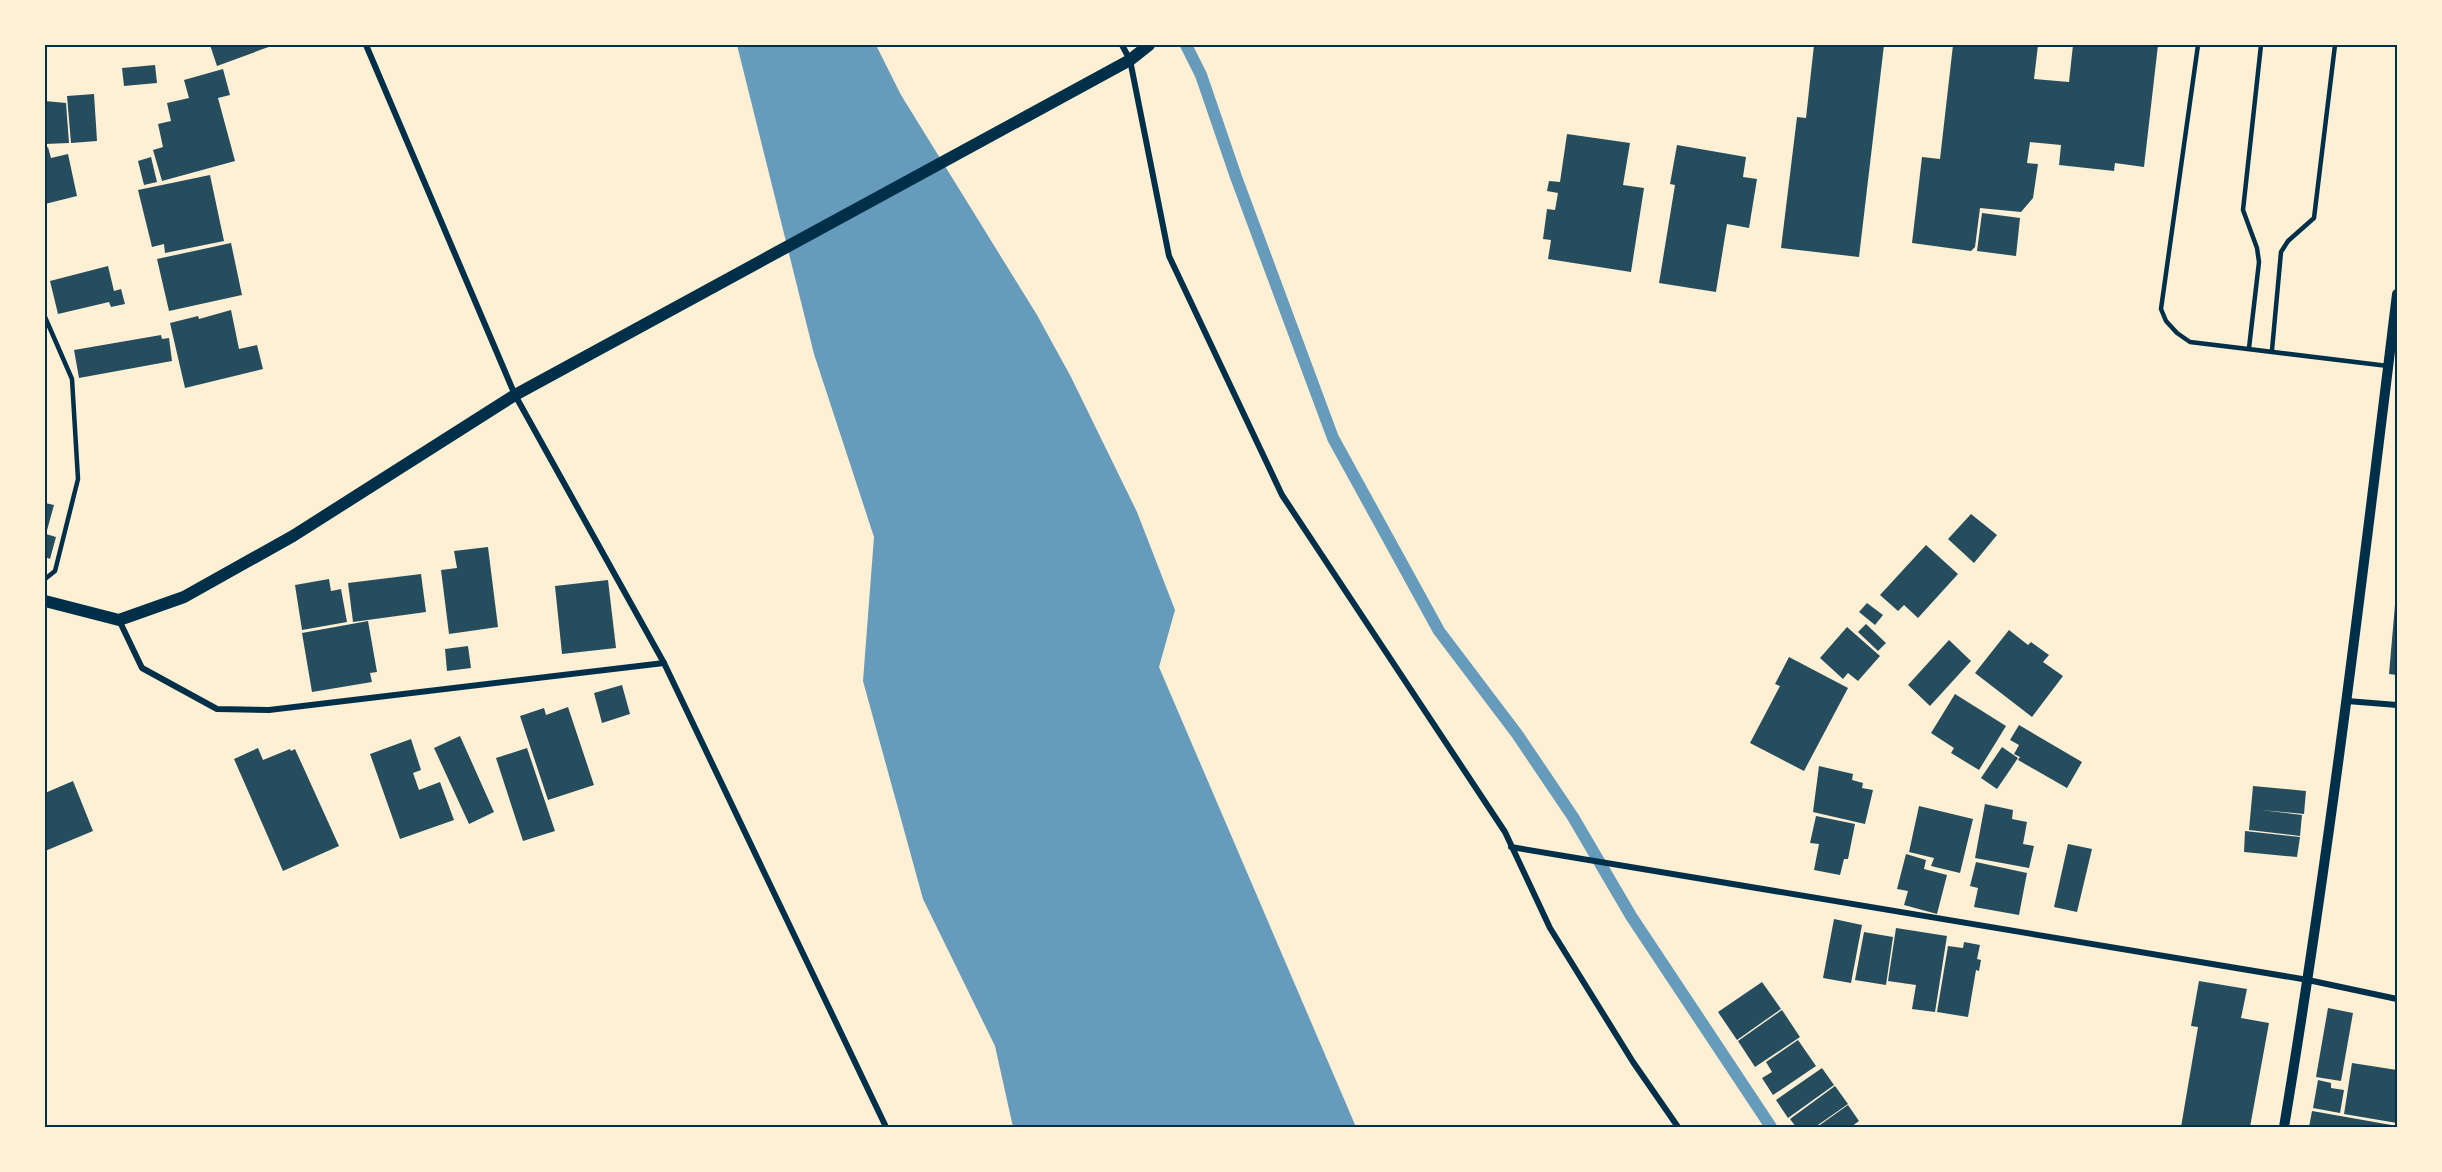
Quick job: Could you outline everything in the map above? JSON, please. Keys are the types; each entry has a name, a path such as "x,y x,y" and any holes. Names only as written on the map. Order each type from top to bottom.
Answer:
{"main road":[{"path":"45,601 119,620 184,597 293,536 515,395 1130,60 1149,45"}],"street":[{"path":"366,45 515,395 664,663 886,1127"},
{"path":"1122,45 1130,60 1169,256 1282,495 1505,832 1550,928 1633,1062 1678,1127"},
{"path":"2284,1127 2308,980 2347,701 2397,294"},
{"path":"119,620 142,668 217,709 270,710 664,663"},
{"path":"2347,701 2397,705"},
{"path":"1511,847 2308,980 2397,999"}],"lane":[{"path":"2198,45 2161,309 2166,321 2176,333 2190,342 2272,350 2388,366"},
{"path":"2249,348 2259,262 2257,248 2243,210 2261,45"},
{"path":"2272,350 2281,252 2288,241 2314,218 2335,45"},
{"path":"45,317 72,380 78,479 54,571 45,579"}],"water":[{"path":"737,45 876,45 901,95 1037,315 1071,377 1137,512 1175,610 1159,667 1356,1127 1013,1127 995,1046 923,899 863,681 874,537 814,354"}],"building":[{"path":"210,45 274,45 217,66"},
{"path":"1814,45 1884,45 1859,257 1781,248 1797,117 1806,118"},
{"path":"1953,45 2038,45 2034,79 2069,82 2073,45 2158,45 2144,167 2115,163 2114,171 2059,165 2061,145 2030,142 2027,163 2038,164 2033,198 2021,212 1980,208 1975,247 1971,251 1912,243 1922,157 1940,159"},
{"path":"155,65 157,83 124,86 122,68"},
{"path":"223,69 230,95 218,98 235,161 162,181 153,150 163,147 158,124 171,121 167,103 189,98 184,80"},
{"path":"94,94 97,141 71,143 67,96"},
{"path":"45,101 66,103 69,143 45,144"},
{"path":"1567,134 1630,143 1623,185 1644,188 1631,272 1548,259 1551,240 1543,239 1547,209 1555,210 1558,193 1547,191 1549,181 1560,182"},
{"path":"1677,145 1746,157 1743,177 1757,179 1749,228 1727,224 1716,292 1659,283 1675,185 1670,184"},
{"path":"48,147 51,158 68,154 77,196 45,204 45,148"},
{"path":"151,157 157,182 144,185 138,161"},
{"path":"210,175 224,241 165,253 164,244 152,247 138,190"},
{"path":"1982,213 2020,218 2016,256 1977,251"},
{"path":"231,243 242,295 169,311 157,259"},
{"path":"108,266 114,291 121,289 125,304 111,307 109,302 58,314 50,281"},
{"path":"231,310 239,349 257,345 263,369 185,388 170,323 198,316 199,319"},
{"path":"161,335 162,339 169,338 172,361 79,378 74,350"},
{"path":"45,503 54,505 46,534 56,537 50,559 45,557"},
{"path":"1971,514 1997,535 1974,563 1948,539"},
{"path":"1926,545 1958,574 1918,618 1904,605 1898,611 1880,595"},
{"path":"488,547 498,627 449,634 441,570 457,568 454,551"},
{"path":"421,574 426,612 353,622 348,583"},
{"path":"329,579 331,591 341,589 347,622 302,630 295,585"},
{"path":"608,580 616,648 562,654 555,586"},
{"path":"1867,603 1883,615 1875,625 1859,612"},
{"path":"2395,605 2397,605 2397,675 2389,674"},
{"path":"368,621 377,672 370,673 372,682 312,692 302,633"},
{"path":"1866,624 1886,643 1878,651 1858,632"},
{"path":"1847,627 1880,656 1858,681 1848,673 1843,679 1820,658"},
{"path":"2009,630 2028,645 2031,642 2049,655 2043,662 2063,676 2032,717 1975,673"},
{"path":"1949,640 1971,661 1930,706 1908,685"},
{"path":"468,646 471,668 447,671 445,649"},
{"path":"1789,657 1848,688 1804,771 1750,743 1780,686 1775,684"},
{"path":"622,685 630,714 602,723 594,693"},
{"path":"1955,694 2006,726 1979,770 1951,753 1954,748 1931,733"},
{"path":"568,707 594,785 548,800 520,716 544,708 546,715"},
{"path":"2019,725 2082,762 2067,788 2018,760 2020,757 2014,754 2019,745 2010,740"},
{"path":"460,736 494,812 469,824 434,748"},
{"path":"411,739 421,770 413,773 419,790 440,782 454,820 400,839 370,754"},
{"path":"2002,747 2018,758 1997,789 1981,778"},
{"path":"258,748 263,760 295,749 339,846 283,871 234,759"},
{"path":"527,748 555,831 523,841 496,758"},
{"path":"1819,766 1853,774 1852,780 1863,783 1862,788 1873,790 1865,824 1813,812"},
{"path":"73,781 93,831 45,851 45,793"},
{"path":"2253,786 2306,791 2304,814 2261,810 2302,815 2300,836 2249,830"},
{"path":"1985,804 2013,810 2012,819 2027,822 2023,844 2034,846 2029,868 1975,858"},
{"path":"1919,806 1973,819 1960,873 1931,866 1934,858 1909,852"},
{"path":"1816,816 1855,824 1848,859 1844,859 1840,875 1814,870 1819,844 1810,843"},
{"path":"2245,831 2300,837 2297,857 2244,852"},
{"path":"2068,844 2092,849 2077,912 2054,907"},
{"path":"1906,854 1926,860 1924,869 1947,875 1937,914 1904,905 1908,891 1897,889"},
{"path":"1976,862 2027,873 2019,915 1974,907 1978,888 1970,886"},
{"path":"1834,919 1862,925 1851,983 1823,978"},
{"path":"1896,928 1947,936 1935,1012 1912,1009 1916,985 1888,981"},
{"path":"1864,932 1893,937 1886,985 1855,980"},
{"path":"1964,942 1980,945 1977,959 1981,960 1979,971 1976,970 1968,1017 1937,1012 1948,946 1963,948"},
{"path":"2199,981 2247,989 2241,1018 2269,1023 2250,1127 2181,1127 2198,1027 2191,1026"},
{"path":"1762,982 1781,1009 1737,1040 1718,1012"},
{"path":"2328,1008 2353,1013 2341,1081 2316,1077"},
{"path":"1782,1010 1800,1037 1755,1067 1738,1041"},
{"path":"1798,1040 1816,1066 1773,1095 1762,1078 1772,1072 1766,1062"},
{"path":"2352,1063 2397,1070 2397,1123 2344,1114"},
{"path":"1822,1068 1834,1085 1788,1118 1776,1100"},
{"path":"2318,1080 2331,1083 2331,1088 2344,1090 2340,1113 2313,1108"},
{"path":"1835,1086 1848,1104 1815,1127 1796,1127 1790,1119"},
{"path":"1848,1105 1859,1121 1851,1127 1817,1127"},
{"path":"2312,1111 2397,1126 2397,1127 2309,1127"}],"waterway":[{"path":"1186,45 1201,75 1236,177 1333,438 1439,631 1517,734 1573,817 1631,916 1771,1127"}]}
